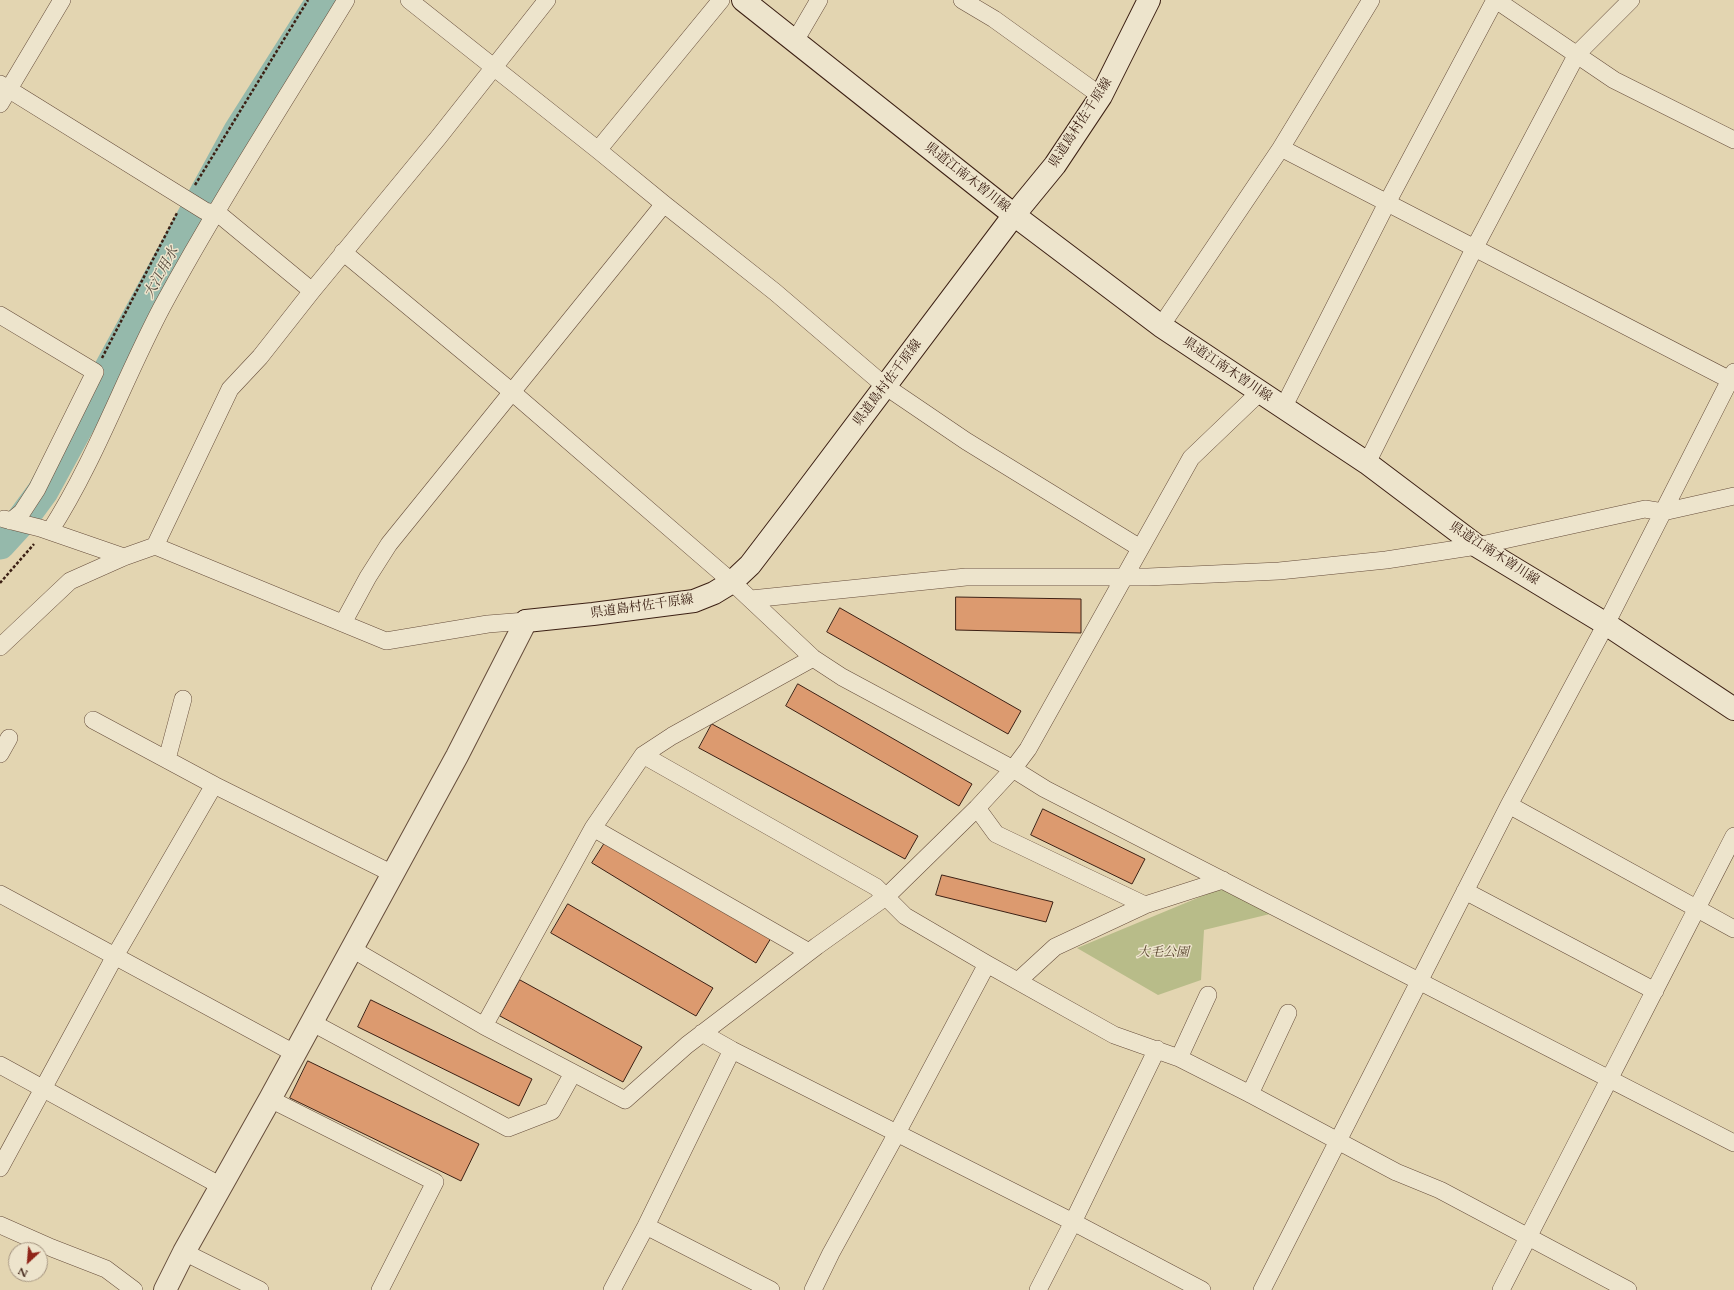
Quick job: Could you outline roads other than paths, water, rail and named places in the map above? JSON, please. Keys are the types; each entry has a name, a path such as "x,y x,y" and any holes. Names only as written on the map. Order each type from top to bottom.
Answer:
{"main road":[{"name":"県道江南木曽川線","path":"743,0 1014,215 1161,326 1367,464 1477,546 1606,624 1734,709"},
{"name":"県道島村佐千原線","path":"526,620 592,614 694,601 714,593 732,582 750,565 1014,215 1055,165 1101,96 1149,0"},
{"path":"165,1290 184,1252 270,1100 294,1053 457,756 526,620"}],"street":[{"path":"62,0 3,92 211,212 312,291"},
{"path":"45,529 65,507 83,474 138,355 211,212 346,0"},
{"path":"408,0 775,292 886,386 966,441 1140,548"},
{"path":"155,546 230,389 260,357 343,252 438,138 547,0"},
{"path":"598,150 721,0"},
{"path":"795,41 819,0"},
{"path":"962,0 994,19 1101,96"},
{"path":"1161,326 1281,148 1371,0"},
{"path":"1283,408 1387,202 1496,0 1614,80 1734,140"},
{"path":"1367,464 1475,247 1577,54 1632,0"},
{"path":"1262,1290 1509,805 1606,624 1733,378 1281,148"},
{"path":"343,623 368,576 389,544 664,204"},
{"path":"343,252 512,392 732,582 813,658 842,677 1013,769 1045,789 1734,1143"},
{"path":"0,315 95,372 37,489 22,512 9,520"},
{"path":"352,948 484,1026 625,1100 686,1045 809,952 887,896 977,808 1013,769 1028,749 1191,458 1260,392"},
{"path":"751,599 966,577 1123,577 1279,572 1386,560 1477,546 1645,509 1663,512 1734,496"},
{"path":"9,520 45,529 124,557"},
{"path":"0,647 70,581 124,557 155,546 386,641 488,624 526,620"},
{"path":"484,1026 593,828 643,755 672,736 813,658"},
{"path":"167,759 183,699"},
{"path":"93,720 214,785 393,874"},
{"path":"0,754 9,738"},
{"path":"643,755 876,887 887,896 905,916 1114,1035 1179,1058 1396,1172 1440,1190 1628,1290"},
{"path":"0,1168 114,956 214,785"},
{"path":"1509,805 1695,909 1734,929"},
{"path":"977,808 996,834 1145,905"},
{"path":"593,828 809,952"},
{"path":"1501,1290 1655,991 1695,909 1734,836"},
{"path":"1018,981 1055,947 1145,905 1223,880"},
{"path":"1465,891 1655,991"},
{"path":"0,894 294,1053"},
{"path":"813,1290 831,1253 987,964"},
{"path":"1179,1058 1208,995"},
{"path":"1250,1094 1288,1013"},
{"path":"311,1022 508,1128 552,1111 573,1072"},
{"path":"702,1033 732,1050 1073,1222 1202,1290"},
{"path":"1038,1290 1073,1222 1157,1049"},
{"path":"612,1290 646,1226 732,1050"},
{"path":"0,1065 43,1087 221,1186"},
{"path":"270,1100 435,1182 380,1290"},
{"path":"0,1225 52,1248 106,1269 134,1290"},
{"path":"646,1226 771,1290"},
{"path":"184,1252 260,1290"}],"waterway":[{"name":"大江用水","path":"0,544 21,521 43,491 239,131 322,0"}],"park label":[{"name":"大毛公園","path":"1163,953"}]}
